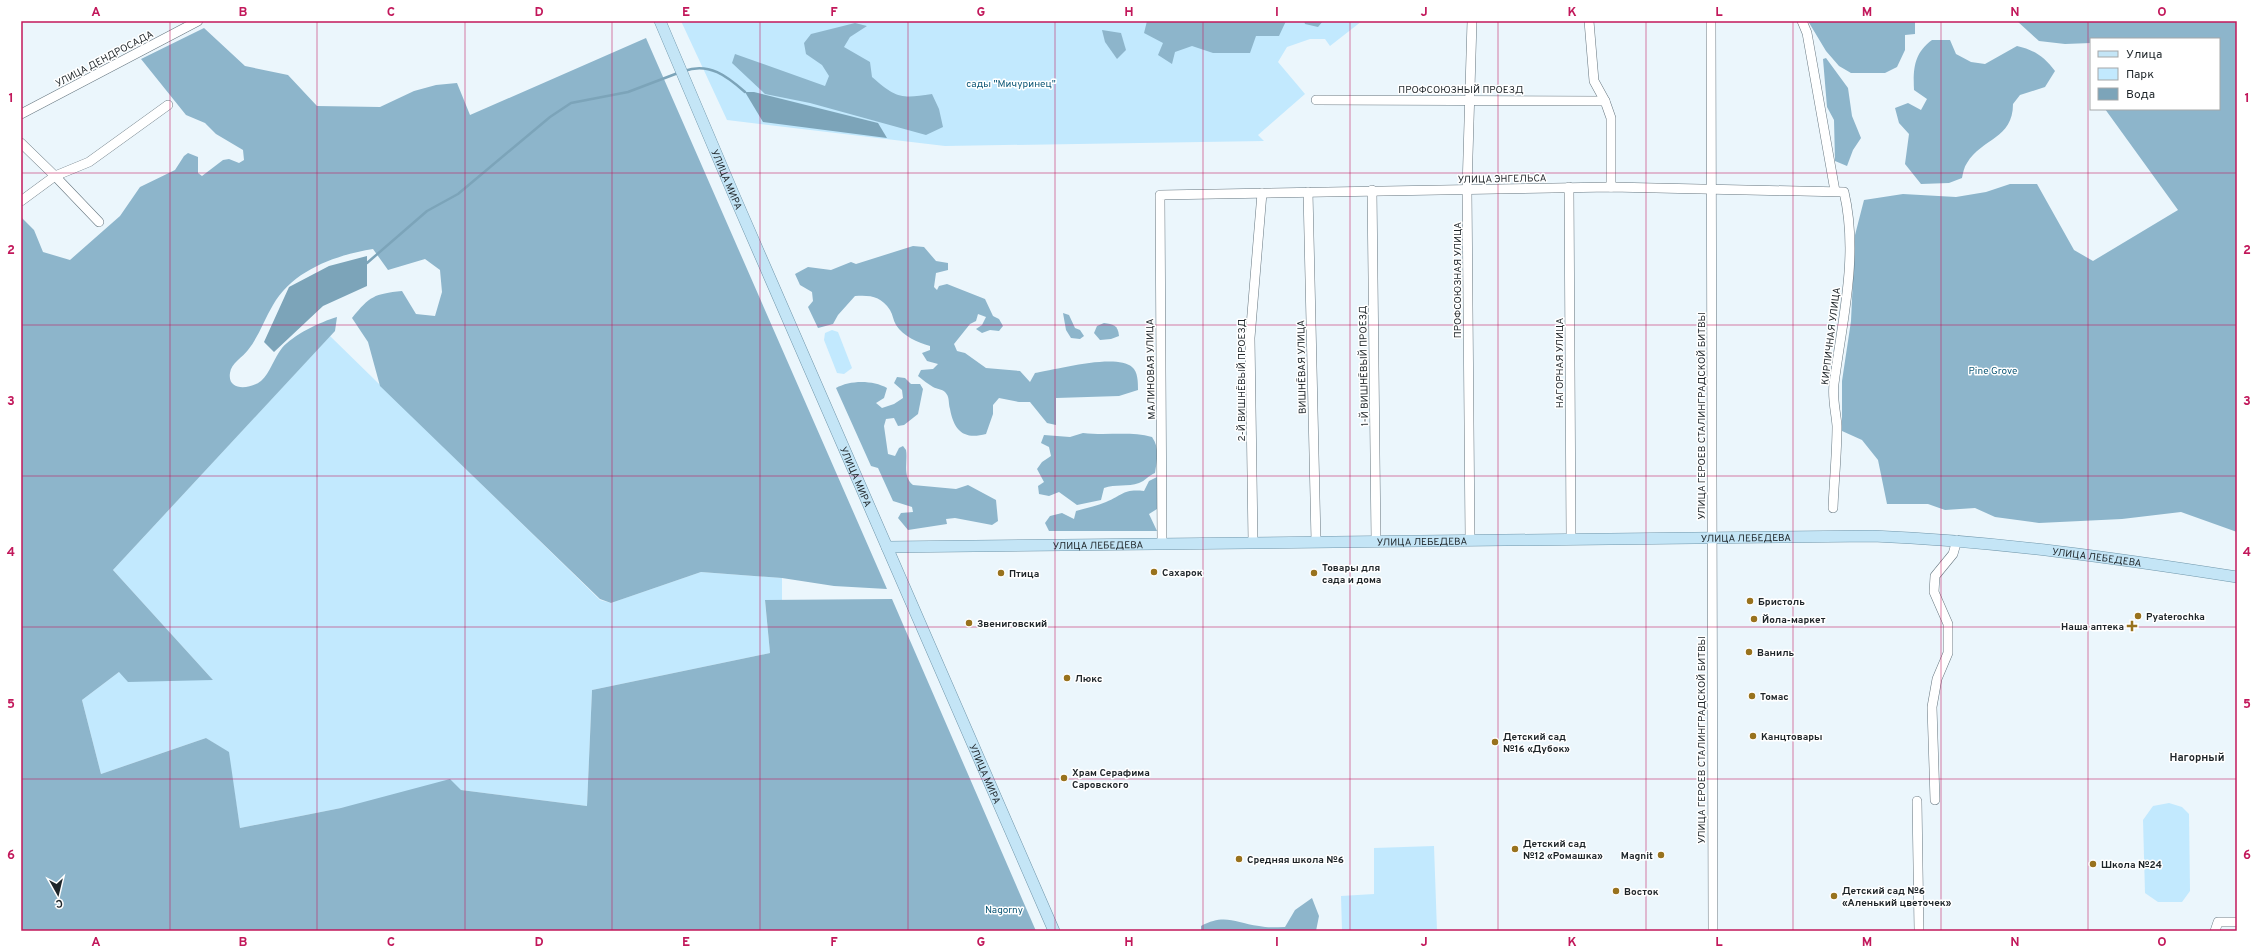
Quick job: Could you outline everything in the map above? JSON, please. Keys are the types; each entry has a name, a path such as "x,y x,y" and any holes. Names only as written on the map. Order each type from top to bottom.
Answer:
{"main road":[{"name":"УЛИЦА МИРА","path":"660,21 1054,931"},
{"name":"УЛИЦА ЛЕБЕДЕВА","path":"887,547 1712,536 1866,536 1957,540 2036,548 2237,577"}],"street":[{"name":"УЛИЦА ДЕНДРОСАДА","path":"21,114 198,21"},
{"name":"ПРОФСОЮЗНАЯ УЛИЦА","path":"1470,539 1467,189 1472,21"},
{"path":"1590,21 1594,81 1605,100 1611,118 1611,187"},
{"name":"УЛИЦА ГЕРОЕВ СТАЛИНГРАДСКОЙ БИТВЫ","path":"1711,21 1713,931"},
{"name":"КИРПИЧНАЯ УЛИЦА","path":"1802,21 1807,33 1839,191 1850,218 1851,234 1845,319 1834,384 1837,426 1833,508"},
{"name":"ПРОФСОЮЗНЫЙ ПРОЕЗД","path":"1316,100 1605,100"},
{"path":"21,201 55,176 89,162 168,105"},
{"path":"21,142 99,222"},
{"name":"УЛИЦА ЭНГЕЛЬСА","path":"1160,195 1262,194 1372,190 1611,187 1839,191"},
{"name":"НАГОРНАЯ УЛИЦА","path":"1569,188 1571,538"},
{"name":"1-Й ВИШНЁВЫЙ ПРОЕЗД","path":"1372,190 1376,541"},
{"name":"ВИШНЁВАЯ УЛИЦА","path":"1308,192 1316,541"},
{"name":"2-Й ВИШНЁВЫЙ ПРОЕЗД","path":"1253,542 1250,338 1262,194"},
{"name":"МАЛИНОВАЯ УЛИЦА","path":"1160,195 1162,543"},
{"path":"1934,800 1932,707 1937,679 1948,653 1948,624 1934,592 1935,576 1953,554 1957,540"},
{"path":"1917,801 1919,931"},
{"path":"2215,931 2218,922 2237,922"}],"green space":[{"name":"сады \"Мичуринец\"","path":"681,21 1362,21 1330,46 1325,39 1310,39 1287,47 1278,62 1305,94 1258,135 1264,141 945,146 727,120"},
{"path":"1147,21 1286,21 1279,36 1256,36 1250,53 1213,53 1192,46 1175,52 1172,64 1158,55 1163,43 1144,33"},
{"path":"1304,21 1323,21 1318,27 1305,24"},
{"path":"1808,21 1915,21 1915,34 1905,35 1905,50 1897,67 1885,73 1851,73 1839,66 1826,51"},
{"name":"Pine Grove","path":"2017,21 2237,21 2237,532 2181,512 2122,519 2039,523 1995,517 1975,508 1945,510 1928,504 1887,504 1878,460 1862,440 1842,431 1842,381 1851,321 1855,235 1864,200 1903,194 1956,197 1986,192 2010,184 2037,184 2074,250 2093,261 2178,210 2106,110 2220,110 2220,38 2090,38 2090,43 2065,44 2039,41"},
{"path":"855,23 867,26 850,37 844,47 870,62 872,77 893,93 906,96 932,94 939,109 943,127 926,135 810,103 765,94 732,63 735,54 825,86 829,76 822,65 806,54 804,43 811,34"},
{"name":"Nagorny","path":"204,28 245,66 288,75 317,106 380,107 414,91 436,85 457,83 470,115 646,38 887,589 834,586 782,578 701,572 611,603 600,599 380,386 368,342 352,318 363,305 373,297 385,293 402,291 416,314 435,316 442,292 440,270 425,259 388,270 373,249 345,255 317,266 292,282 273,305 252,345 231,369 230,379 236,386 241,387 257,384 267,374 282,348 293,338 323,322 337,317 335,331 113,570 213,680 128,682 119,672 82,700 101,774 206,738 229,752 240,828 341,808 450,779 461,790 587,806 592,690 770,653 765,600 892,599 1036,931 21,931 21,217 34,230 43,252 70,260 120,216 140,187 175,170 184,156 188,153 198,157 198,173 202,176 223,160 229,159 239,163 244,160 243,150 216,134 205,123 186,115 141,59"},
{"path":"1102,30 1121,33 1126,50 1117,59 1105,42"},
{"path":"1932,40 1950,40 1956,54 1971,62 1985,64 2017,46 2029,49 2047,61 2055,71 2045,87 2020,95 2013,104 2012,116 2008,124 1996,137 1973,155 1965,166 1962,178 1949,183 1921,184 1905,164 1909,134 1899,123 1895,108 1908,103 1921,110 1927,99 1914,90 1914,75 1916,62 1921,50"},
{"path":"1826,58 1848,88 1852,116 1861,138 1853,150 1847,166 1835,161 1834,120 1827,107 1823,59"},
{"path":"913,246 924,247 936,261 948,263 948,270 936,273 934,287 937,290 939,286 947,284 985,299 993,316 999,319 1003,326 999,331 990,330 982,333 976,329 982,325 986,317 978,314 976,321 970,324 954,344 957,351 965,353 986,368 1020,371 1030,382 1035,373 1100,362 1124,363 1132,367 1137,374 1138,390 1119,396 1056,398 1056,425 1047,423 1030,402 1019,402 999,398 993,405 993,414 986,434 972,436 961,432 954,423 947,394 942,390 931,386 918,376 921,370 933,369 938,364 927,361 922,353 930,350 930,346 916,341 903,333 896,325 887,305 875,297 855,296 838,315 833,324 818,328 808,307 813,301 812,292 800,285 795,274 808,267 831,270 851,262 856,264"},
{"path":"1063,313 1069,315 1075,328 1080,330 1084,336 1080,339 1071,338 1066,330"},
{"path":"1104,323 1116,327 1118,329 1119,336 1111,339 1100,340 1094,333 1097,326"},
{"path":"832,330 838,332 852,368 844,374 837,373 824,340 825,333"},
{"path":"330,336 600,600 611,603 701,572 782,578 782,601 765,601 770,653 592,690 587,806 461,790 341,808 240,828 228,752 206,738 101,774 82,700 119,672 213,680 113,570"},
{"path":"897,377 905,378 911,384 920,384 923,389 918,414 904,425 898,426 894,418 886,419 884,426 888,454 895,456 899,448 903,446 906,450 906,473 913,485 956,489 968,485 996,500 998,521 992,525 955,518 946,519 947,524 908,530 898,518 901,513 913,512 912,507 893,501 878,468 871,466 836,388 855,382 868,382 881,385 887,388 884,398 876,403 882,408 894,404 903,398 902,390 894,383"},
{"path":"1083,433 1135,434 1152,437 1155,441 1157,450 1155,473 1139,483 1104,488 1101,500 1077,505 1059,492 1049,496 1039,494 1038,486 1044,482 1037,469 1042,462 1051,456 1049,447 1041,443 1044,435 1070,437"},
{"path":"1159,476 1160,498 1157,509 1149,514 1157,531 1049,531 1045,523 1050,516 1062,513 1074,519 1076,511 1106,502 1127,492 1144,491 1149,481"},
{"path":"2169,803 2182,807 2189,814 2190,891 2182,902 2158,902 2145,893 2143,820 2153,806"},
{"path":"1434,846 1437,931 1342,931 1341,896 1374,894 1374,848"},
{"path":"1312,898 1319,916 1316,931 1201,931 1201,926 1209,922 1224,919 1265,927 1285,927 1295,910"}],"water":[{"path":"745,92 754,92 878,123 887,138 763,122"},
{"path":"367,256 367,286 323,306 274,352 264,342 289,287 329,266"}],"waterway":[{"path":"684,71 702,68 710,69 724,76 745,92"},
{"path":"367,263 427,211 458,194 550,117 571,103 628,92 678,73"}],"place":[{"name":"Сахарок","path":"1154,572"},
{"name":"Птица","path":"1001,573"},
{"name":"Товары для сада и дома","path":"1314,573"},
{"name":"Бристоль","path":"1750,601"},
{"name":"Pyaterochka","path":"2138,616"},
{"name":"Йола-маркет","path":"1754,619"},
{"name":"Звениговский","path":"969,623"},
{"name":"Наша аптека","path":"2132,626"},
{"name":"Ваниль","path":"1749,652"},
{"name":"Люкс","path":"1067,678"},
{"name":"Томас","path":"1752,696"},
{"name":"Канцтовары","path":"1753,736"},
{"name":"Детский сад №16 «Дубок»","path":"1495,742"},
{"name":"Храм Серафима Саровского","path":"1064,778"},
{"name":"Детский сад №12 «Ромашка»","path":"1515,849"},
{"name":"Magnit","path":"1661,855"},
{"name":"Средняя школа №6","path":"1239,859"},
{"name":"Школа №24","path":"2093,864"},
{"name":"Восток","path":"1616,891"},
{"name":"Детский сад №6 «Аленький цветочек»","path":"1834,896"}],"district":[{"name":"Нагорный","path":"2197,757"}]}
